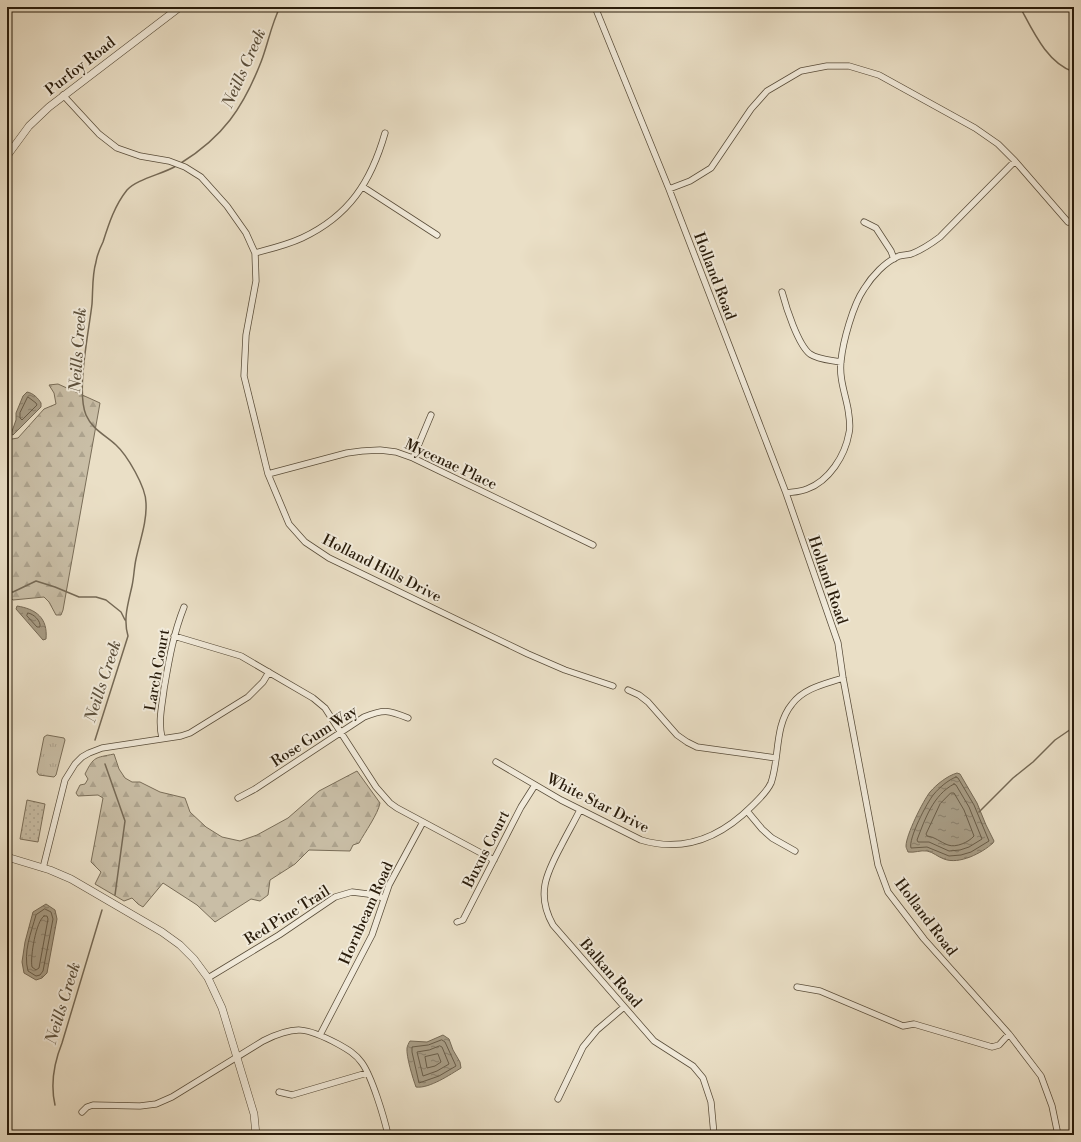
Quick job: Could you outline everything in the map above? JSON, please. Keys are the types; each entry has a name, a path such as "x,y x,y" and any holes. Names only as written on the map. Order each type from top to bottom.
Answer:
{"street":[{"name":"Purfoy Road","path":"7,156 29,126 48,107 180,7"},
{"name":"Holland Road","path":"595,7 669,189 786,493 838,643 843,678 878,865 888,892 924,939 1008,1034 1041,1076 1052,1106 1058,1135"},
{"path":"669,189 690,181 711,168 751,109 767,91 801,71 827,66 849,66 879,75 975,128 998,144 1015,161 1068,222"},
{"name":"Holland Hills Drive","path":"63,95 99,134 117,148 140,156 169,161 185,167 201,177 212,187 246,233 255,253 256,281 246,335 244,376 268,474 289,524 305,542 327,557 528,654 565,670 613,686"},
{"path":"255,253 302,238 332,220 350,203 363,187 379,153 385,133"},
{"path":"786,493 806,489 820,482 832,470 845,450 850,432 848,409 842,383 840,362 844,341 853,314 864,289 880,269 894,259 930,245 940,237 1015,161"},
{"path":"363,187 437,235"},
{"path":"864,222 876,228 891,251 894,259"},
{"path":"782,292 800,344 810,354 824,359 840,362"},
{"path":"414,458 431,415"},
{"name":"Mycenae Place","path":"268,474 355,452 380,450 396,452 414,458 594,545"},
{"name":"Larch Court","path":"162,738 160,721 174,636 184,607"},
{"path":"174,636 232,652 241,656 313,698 325,708 384,797 397,808 494,860"},
{"path":"43,868 66,780 75,764 90,752 102,748 180,736 199,728 257,690 269,672"},
{"name":"White Star Drive","path":"496,762 580,810 641,840 654,844 665,845 700,841 714,835 747,811 765,792 770,784 773,774 782,723 791,705 801,695 813,688 843,678"},
{"path":"628,690 639,695 648,702 677,735 697,747 776,758"},
{"name":"Rose Gum Way","path":"238,798 255,789 364,717 377,712 391,711 408,718"},
{"name":"Buxus Court","path":"457,922 463,920 521,807 535,785"},
{"name":"Balkan Road","path":"580,810 549,868 544,882 544,906 548,916 553,925 654,1041 693,1066 703,1078 711,1102 714,1135"},
{"path":"747,811 762,829 772,838 795,851"},
{"name":"Hornbeam Road","path":"320,1035 372,935 389,885 423,822"},
{"path":"7,857 65,876 162,932 180,945 194,959 208,978 222,1008 254,1114 256,1135"},
{"name":"Red Pine Trail","path":"208,978 334,897 352,892 384,898"},
{"path":"797,987 820,991 903,1026 914,1024 992,1047 999,1045 1008,1034"},
{"path":"558,1099 584,1047 597,1030 624,1007"},
{"path":"82,1112 87,1107 93,1105 140,1106 156,1104 172,1097 278,1033 288,1030 298,1030 320,1035 355,1055 363,1063 385,1122 388,1135"},
{"path":"278,1092 292,1095 367,1073"}],"green space":[{"path":"58,384 100,403 61,615 56,615 49,602 44,597 13,600 7,595 7,433 12,439 18,438 44,409 56,404 54,393 49,385"},
{"path":"47,735 64,738 65,740 56,775 54,777 39,775 37,772 44,737"},
{"path":"114,754 119,769 125,778 132,782 140,782 160,792 185,798 190,812 206,827 222,837 240,841 257,835 288,818 319,791 357,771 380,803 374,818 359,843 353,845 350,851 309,850 295,864 270,880 268,895 260,901 251,899 215,922 197,905 163,883 143,907 132,898 124,901 95,884 101,872 91,862 103,798 98,795 78,796 76,793 80,785 85,784 88,779 85,774 93,761 99,757"},
{"path":"27,800 45,804 38,842 20,839"}],"water":[{"path":"27,392 31,393 37,398 41,403 41,407 13,435 11,434 16,420 16,413 23,396"},
{"path":"17,606 30,609 43,620 46,639 43,640 16,609"},
{"path":"957,773 960,774 977,803 994,841 993,843 977,854 956,860 944,859 927,851 908,852 906,846 909,834 915,818 927,796 939,783"},
{"path":"46,904 55,910 57,919 47,973 42,978 36,980 24,973 22,962 25,942 33,912"},
{"path":"443,1035 449,1039 460,1062 461,1068 427,1086 416,1087 408,1056 407,1048 409,1042 427,1042"}],"waterway":[{"name":"Neills Creek","path":"181,163 209,143 220,132 239,107 247,94 261,62 280,7"},
{"path":"1020,7 1048,54 1064,68 1074,72"},
{"name":"Neills Creek","path":"95,740 128,636 126,624 127,611 144,524 146,503 143,489 130,464 116,445 99,432 92,424 86,415 83,404 83,376 92,304 94,272 98,254 113,214 127,190 131,186 143,180 176,166"},
{"path":"7,592 13,592 36,581 79,597 96,597 106,600 121,612 125,620"},
{"path":"979,812 1013,778 1033,762 1055,740 1074,727"},
{"name":"Neills Creek","path":"105,764 125,821 115,895"},
{"name":"Neills Creek","path":"55,1105 53,1089 55,1066 102,910"}]}
